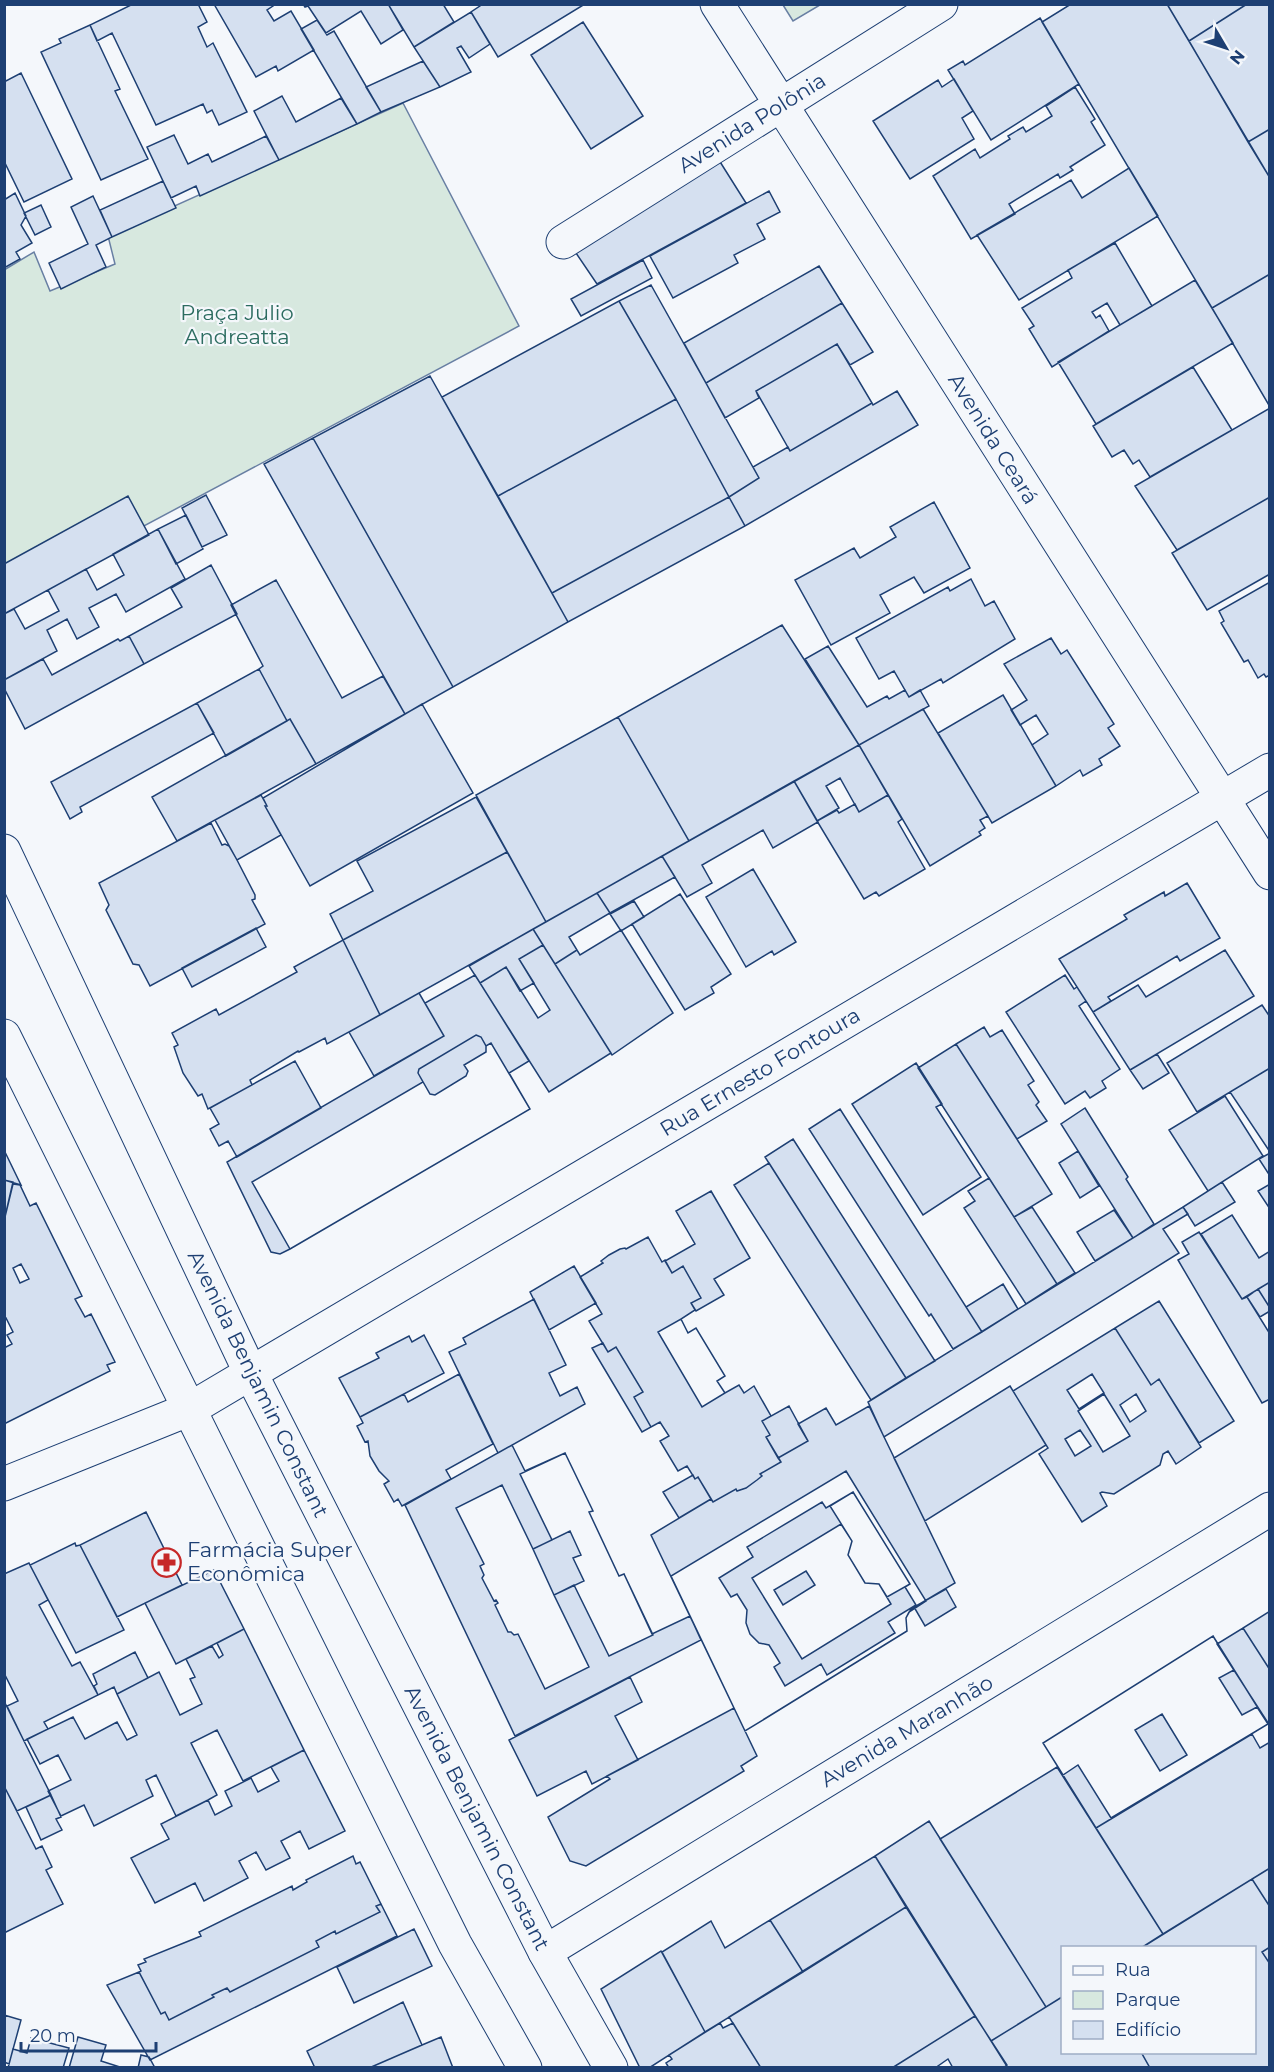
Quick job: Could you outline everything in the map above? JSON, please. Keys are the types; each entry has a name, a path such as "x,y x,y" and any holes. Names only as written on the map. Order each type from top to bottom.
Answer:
{"street":[{"name":"Avenida Ceará","path":"717,4 1269,873"},
{"name":"Avenida Polônia","path":"563,242 941,4"},
{"name":"Rua Ernesto Fontoura","path":"4,1484 190,1409 1269,770"},
{"name":"Avenida Benjamin Constant","path":"4,851 251,1374 545,1952 611,2067"},
{"path":"4,1036 455,1944 525,2067"},
{"name":"Avenida Maranhão","path":"545,1952 1269,1509"}],"green space":[{"path":"783,5 820,5 793,21"},
{"name":"Praça Julio Andreatta","path":"403,103 519,326 5,600 4,270 34,252 50,291 115,264 108,236"}],"building":[{"path":"133,4 198,4 207,22 198,27 207,47 213,43 247,112 219,125 212,110 207,113 203,104 156,125 112,33 97,41 90,25"},
{"path":"214,4 276,4 267,10 274,21 291,11 314,50 278,71 276,66 256,77"},
{"path":"303,4 388,4 403,30 381,44 361,11 326,33 308,6 305,7"},
{"path":"388,4 443,4 454,22 414,47"},
{"path":"483,4 585,4 498,57 471,12"},
{"path":"1071,4 1167,4 1270,178 1270,274 1212,308 1042,22"},
{"path":"1167,4 1247,4 1189,41"},
{"path":"1247,4 1270,4 1270,129 1248,142 1189,41"},
{"path":"471,12 490,44 469,58 461,46 457,48 471,72 440,87 414,47"},
{"path":"1040,18 1079,84 991,140 948,70 963,61 965,65"},
{"path":"317,20 327,35 334,31 381,112 357,124 301,29"},
{"path":"583,22 643,116 591,149 531,55"},
{"path":"90,25 120,89 115,91 148,159 101,180 41,52 61,43 59,39"},
{"path":"423,61 440,87 381,112 366,87"},
{"path":"21,73 72,179 24,202 4,161 4,77 6,81"},
{"path":"954,79 973,111 962,118 974,139 910,179 873,121 938,80 942,87"},
{"path":"1075,87 1095,119 1091,122 1105,145 1070,167 1073,170 1060,178 1058,174 1009,204 1015,214 971,239 933,176 975,149 980,158 1010,139 1008,136 1023,127 1026,132 1052,116 1046,106"},
{"path":"282,96 296,122 341,98 357,124 279,160 254,111"},
{"path":"1270,129 1270,178 1248,142"},
{"path":"174,135 188,164 208,154 212,162 266,136 279,160 200,196 196,186 171,198 147,147"},
{"path":"717,157 746,203 597,284 576,253"},
{"path":"1129,168 1158,216 1019,300 977,235 1071,180 1082,198"},
{"path":"163,181 176,208 112,237 100,210"},
{"path":"769,191 780,212 757,224 765,239 734,255 738,263 673,298 650,256"},
{"path":"15,193 26,216 21,225 32,243 16,252 20,259 4,268 4,200"},
{"path":"93,196 112,237 96,245 106,267 61,289 49,263 88,244 71,207"},
{"path":"41,205 51,227 35,235 24,213"},
{"path":"1115,243 1152,306 1120,325 1107,303 1092,312 1096,318 1100,315 1109,331 1052,367 1029,329 1034,326 1022,308 1072,278 1068,270"},
{"path":"643,260 652,278 581,316 571,299"},
{"path":"819,266 842,303 706,383 684,343"},
{"path":"1270,274 1270,407 1212,308"},
{"path":"1195,280 1233,343 1096,424 1058,362"},
{"path":"651,285 759,478 729,497 619,301"},
{"path":"619,301 676,399 498,496 442,397"},
{"path":"842,303 873,352 850,365 837,344 756,391 759,398 725,418 706,383"},
{"path":"837,344 872,403 790,451 756,391"},
{"path":"1193,367 1232,430 1150,477 1139,460 1133,464 1124,450 1112,457 1093,426"},
{"path":"430,376 568,622 453,687 313,438"},
{"path":"897,391 918,425 745,526 729,497 759,478 753,467 788,447 790,451"},
{"path":"676,399 729,497 552,593 498,496"},
{"path":"1270,408 1270,497 1177,550 1135,486"},
{"path":"313,438 453,687 405,714 264,464"},
{"path":"206,495 227,535 202,547 182,508"},
{"path":"128,496 149,535 4,614 4,564"},
{"path":"729,497 745,526 568,622 552,593"},
{"path":"1270,497 1270,574 1207,610 1172,553"},
{"path":"934,502 970,568 924,593 914,577 880,595 890,613 831,645 795,580 854,548 860,558 896,537 890,527"},
{"path":"186,515 203,549 176,564 158,529"},
{"path":"158,529 185,579 126,612 116,594 89,608 99,627 77,639 67,619 47,630 57,651 4,680 4,614 14,609 25,629 59,611 48,590 86,569 97,590 124,575 113,554"},
{"path":"211,565 237,614 144,664 129,636 182,607 171,588"},
{"path":"971,579 985,606 994,601 1015,639 943,683 941,679 909,697 894,671 879,679 856,638 948,587 950,591"},
{"path":"276,580 342,698 383,676 405,714 316,764 290,719 287,721 259,669 263,666 231,605"},
{"path":"1270,582 1270,675 1266,677 1264,674 1258,678 1248,660 1244,662 1221,623 1224,621 1219,611"},
{"path":"782,625 859,745 689,841 618,717"},
{"path":"129,636 144,664 25,729 4,688 4,680 43,659 52,675 118,639 120,641"},
{"path":"1051,638 1061,654 1067,650 1114,724 1108,728 1120,746 1099,759 1102,765 1083,776 1080,770 1056,786 1032,745 1048,734 1036,715 1020,725 1011,710 1027,700 1004,664"},
{"path":"828,646 867,707 887,696 889,699 905,690 909,697 920,690 929,706 859,745 805,659"},
{"path":"259,669 287,721 226,756 197,703"},
{"path":"1003,695 1056,786 992,823 938,733"},
{"path":"197,703 214,733 80,807 82,812 70,819 51,782"},
{"path":"422,704 473,793 310,886 265,806 267,806 263,798"},
{"path":"923,709 988,816 980,820 985,828 979,832 981,835 930,866 859,745"},
{"path":"618,717 689,841 546,922 476,795"},
{"path":"290,719 316,764 177,841 152,797"},
{"path":"859,745 888,795 859,812 840,778 826,786 839,808 817,821 794,781"},
{"path":"794,781 818,822 773,848 763,830 702,865 712,883 687,897 662,856"},
{"path":"261,795 281,835 237,860 215,820"},
{"path":"888,795 902,819 898,822 925,869 879,896 876,892 864,899 817,821 837,810 839,813 855,804 859,812"},
{"path":"476,797 507,852 343,940 330,914 373,891 357,861"},
{"path":"211,823 222,845 229,846 237,860 255,895 255,899 252,900 265,924 150,986 139,965 133,964 106,910 109,905 99,883"},
{"path":"507,852 546,922 380,1015 343,940"},
{"path":"662,856 675,877 610,913 597,893"},
{"path":"753,869 796,942 774,955 772,951 746,967 706,897"},
{"path":"1187,883 1220,938 1180,961 1177,956 1108,997 1111,1001 1093,1012 1059,959 1127,919 1124,915 1164,892 1165,896"},
{"path":"597,893 610,913 569,937 577,950 555,964 533,929"},
{"path":"680,894 731,974 711,987 714,993 685,1010 632,924"},
{"path":"634,901 644,917 621,931 610,914"},
{"path":"256,928 266,947 192,987 182,968"},
{"path":"533,929 543,945 519,959 534,983 520,991 506,967 480,983 469,966"},
{"path":"621,930 673,1013 612,1055 555,964 577,950 580,955"},
{"path":"343,940 380,1015 327,1044 325,1038 298,1051 250,1080 252,1085 208,1109 202,1094 198,1096 183,1073 174,1047 178,1045 172,1033 216,1009 219,1015 297,972 294,967"},
{"path":"543,945 611,1053 549,1092 480,983 506,967 538,1018 550,1010 519,959"},
{"path":"1225,950 1254,996 1130,1070 1093,1012 1138,985 1146,997"},
{"path":"475,975 529,1061 509,1073 530,1109 290,1249 280,1254 271,1252 227,1162 444,1036 425,1003"},
{"path":"1065,975 1086,1001 1079,1006 1120,1069 1102,1081 1106,1088 1090,1098 1085,1091 1065,1104 1006,1012"},
{"path":"419,993 444,1036 374,1076 349,1032"},
{"path":"1262,1005 1270,1017 1270,1068 1197,1112 1167,1063"},
{"path":"984,1027 990,1037 1002,1030 1034,1081 1028,1085 1039,1102 1036,1105 1047,1121 1017,1139 956,1044"},
{"path":"476,1035 481,1037 486,1046 491,1043 530,1109 290,1249 252,1182 423,1082 418,1073 419,1069"},
{"path":"476,1035 481,1037 486,1046 486,1052 464,1065 468,1071 466,1076 435,1095 430,1094 418,1073 419,1069"},
{"path":"956,1044 1052,1194 1014,1217 918,1068"},
{"path":"1157,1054 1169,1073 1143,1089 1130,1070"},
{"path":"295,1061 321,1108 237,1157 228,1141 219,1146 210,1129 219,1124 210,1108"},
{"path":"916,1063 942,1104 936,1107 981,1177 923,1215 852,1104"},
{"path":"1270,1068 1270,1152 1230,1092"},
{"path":"1225,1096 1263,1156 1208,1191 1169,1130"},
{"path":"1085,1108 1154,1224 1133,1238 1061,1124"},
{"path":"840,1109 982,1332 953,1349 931,1314 929,1316 809,1129"},
{"path":"793,1139 935,1361 906,1378 765,1157"},
{"path":"4,1150 21,1185 4,1180"},
{"path":"1078,1151 1099,1186 1080,1198 1059,1163"},
{"path":"1270,1153 1270,1176 1259,1159"},
{"path":"769,1163 906,1378 871,1400 734,1185"},
{"path":"989,1178 1057,1284 1026,1304 964,1208 975,1201 968,1191"},
{"path":"4,1180 13,1182 4,1221"},
{"path":"1222,1182 1235,1202 1195,1226 1183,1207"},
{"path":"13,1184 20,1185 30,1206 36,1203 82,1296 75,1299 85,1317 91,1314 115,1362 107,1365 110,1371 4,1424 4,1348 12,1344 7,1335 13,1332 6,1318 4,1319 4,1221","holes":["21,1264 29,1279 20,1283 13,1268"]},
{"path":"1270,1184 1270,1209 1258,1191"},
{"path":"711,1191 750,1258 714,1279 724,1295 696,1311 691,1303 701,1298 683,1266 672,1273 665,1261 695,1244 676,1211"},
{"path":"1032,1207 1075,1273 1057,1284 1014,1217"},
{"path":"1183,1207 1188,1214 1163,1229 1179,1253 884,1437 868,1402"},
{"path":"1114,1210 1133,1238 1095,1261 1077,1232"},
{"path":"1232,1215 1259,1258 1270,1251 1270,1282 1242,1299 1201,1234"},
{"path":"1199,1232 1242,1299 1247,1297 1270,1334 1270,1399 1262,1403 1178,1260 1189,1254 1182,1242"},
{"path":"648,1237 662,1262 665,1260 672,1273 683,1266 701,1298 691,1303 695,1310 681,1319 688,1333 696,1328 725,1376 717,1381 725,1393 739,1385 744,1393 754,1386 771,1416 762,1421 770,1435 766,1437 781,1462 760,1474 762,1476 746,1488 737,1491 736,1489 713,1502 698,1477 695,1479 687,1466 678,1471 660,1441 669,1436 660,1422 651,1427 634,1397 643,1392 616,1347 608,1352 589,1321 602,1314 580,1277 603,1263 601,1261 609,1255"},
{"path":"574,1266 596,1303 549,1330 530,1292"},
{"path":"1270,1282 1270,1308 1258,1289"},
{"path":"1003,1284 1018,1309 982,1332 966,1307"},
{"path":"1258,1289 1270,1308 1270,1311 1260,1317 1247,1297"},
{"path":"534,1299 566,1365 549,1373 560,1396 577,1387 585,1404 498,1453 449,1352 466,1344 463,1338"},
{"path":"1159,1301 1234,1421 1199,1443 1159,1379 1151,1385 1115,1328"},
{"path":"681,1319 688,1333 696,1328 725,1376 717,1381 725,1393 702,1407 658,1332"},
{"path":"1115,1328 1151,1385 1159,1379 1201,1447 1176,1464 1168,1451 1163,1454 1160,1465 1114,1494 1100,1493 1107,1506 1082,1522 1039,1454 1048,1448 1013,1391","holes":["1092,1374 1104,1393 1079,1409 1067,1390","1136,1394 1146,1411 1130,1422 1120,1405","1080,1430 1091,1446 1075,1456 1065,1439"]},
{"path":"424,1335 444,1373 360,1417 339,1378 379,1358 376,1353 409,1336 412,1342"},
{"path":"603,1343 608,1352 616,1347 643,1392 634,1397 651,1427 642,1432 592,1348"},
{"path":"459,1374 493,1444 446,1470 451,1479 402,1506 398,1499 394,1502 384,1484 389,1481 379,1471 370,1456 368,1441 365,1442 357,1426 363,1423 360,1417 404,1394 408,1402"},
{"path":"1010,1386 1046,1445 925,1521 894,1458"},
{"path":"1104,1394 1130,1436 1103,1452 1078,1411"},
{"path":"789,1406 808,1441 778,1458 766,1437 770,1435 762,1421"},
{"path":"869,1406 955,1583 911,1609 906,1618 907,1631 745,1731 651,1535 711,1499 713,1502 736,1489 737,1491 746,1488 762,1476 760,1474 781,1462 778,1458 808,1441 798,1424 826,1408 836,1425"},
{"path":"512,1445 525,1471 565,1453 593,1511 589,1512 619,1576 624,1574 652,1634 690,1616 701,1640 515,1736 405,1505"},
{"path":"565,1453 593,1511 589,1512 619,1576 624,1574 653,1635 609,1656 574,1585 554,1595 589,1667 545,1689 518,1634 508,1632 495,1605 498,1603 494,1601 482,1578 484,1575 480,1566 484,1564 456,1508 502,1485 533,1549 552,1540 520,1474"},
{"path":"846,1471 926,1601 909,1612 906,1618 907,1631 745,1731 671,1576"},
{"path":"693,1475 695,1479 698,1477 711,1499 679,1518 663,1492"},
{"path":"853,1492 910,1584 887,1597 879,1584 865,1583 848,1555 852,1541 830,1506"},
{"path":"853,1492 910,1584 905,1587 916,1605 888,1622 895,1633 827,1675 821,1664 785,1686 774,1667 780,1663 769,1645 759,1643 750,1634 746,1623 747,1610 737,1594 731,1597 719,1578 753,1557 747,1547 822,1502 826,1508"},
{"path":"146,1512 182,1585 117,1617 80,1545"},
{"path":"841,1524 852,1541 848,1555 865,1583 879,1584 891,1604 802,1659 752,1578","holes":["806,1571 815,1585 783,1605 774,1590"]},
{"path":"570,1531 581,1555 573,1558 584,1581 554,1595 533,1549"},
{"path":"75,1543 76,1546 80,1545 124,1630 76,1653 30,1565"},
{"path":"29,1563 48,1600 39,1605 72,1666 80,1662 98,1695 44,1722 48,1729 24,1741 7,1706 18,1701 4,1673 4,1574"},
{"path":"214,1570 244,1629 176,1664 145,1603"},
{"path":"946,1589 956,1607 925,1626 914,1607"},
{"path":"1270,1611 1270,1670 1243,1628"},
{"path":"1243,1628 1270,1670 1270,1726 1217,1644"},
{"path":"244,1629 304,1750 243,1781 217,1730 191,1743 217,1795 208,1800 176,1816 156,1775 146,1780 153,1796 94,1826 84,1805 61,1816 48,1791 71,1780 58,1755 40,1764 27,1739 73,1717 85,1739 117,1722 127,1740 137,1735 117,1694 159,1672 180,1715 202,1704 190,1679 195,1677 186,1659 212,1646 219,1658 223,1655 217,1643"},
{"path":"1213,1636 1234,1670 1219,1678 1242,1715 1257,1707 1268,1724 1111,1818 1078,1765 1063,1775 1043,1743","holes":["1162,1714 1187,1755 1160,1771 1135,1730"]},
{"path":"1213,1636 1268,1724 1096,1828 1043,1743"},
{"path":"135,1652 148,1678 117,1694 114,1687 98,1695 94,1686 97,1684 93,1674"},
{"path":"630,1677 642,1702 615,1716 638,1760 592,1784 586,1771 537,1796 509,1740"},
{"path":"4,1701 51,1795 17,1811 4,1786"},
{"path":"734,1708 757,1756 741,1766 744,1771 586,1866 570,1861 548,1817 610,1779 607,1776"},
{"path":"1252,1734 1260,1748 1270,1742 1270,1868 1163,1934 1096,1828"},
{"path":"304,1750 345,1831 309,1849 300,1831 281,1841 290,1858 266,1870 256,1852 239,1861 248,1878 204,1901 195,1883 155,1903 131,1858 169,1839 161,1824 208,1800 215,1815 232,1806 225,1791 251,1778 258,1792 279,1781 271,1767"},
{"path":"1057,1767 1163,1934 1144,1946 1061,1946 1061,1998 1046,2007 940,1839"},
{"path":"4,1786 36,1849 42,1846 52,1867 46,1870 63,1904 4,1933"},
{"path":"51,1795 61,1817 56,1819 62,1830 41,1840 26,1807"},
{"path":"929,1821 1046,2007 991,2041 875,1856"},
{"path":"353,1856 356,1864 360,1862 381,1904 376,1906 380,1912 336,1934 335,1931 316,1941 319,1947 230,1992 227,1988 169,2020 165,2012 161,2014 139,1972 141,1971 138,1965 146,1962 144,1959 201,1936 199,1932 292,1886 293,1890 307,1882 306,1880"},
{"path":"875,1856 906,1907 803,1972 770,1920"},
{"path":"1270,1868 1270,1907 1252,1879"},
{"path":"1252,1879 1270,1907 1270,1947 1262,1952 1270,1964 1270,2068 1150,2068 1142,2054 1256,2054 1256,1946 1144,1946"},
{"path":"381,1904 397,1936 150,2060 107,1985 139,1972 161,2014 165,2012 169,2020 214,1997 212,1995 227,1988 230,1992 319,1947 316,1941 335,1931 336,1934 380,1912 376,1906"},
{"path":"906,1907 975,2016 892,2068 761,2068 729,2017"},
{"path":"770,1920 803,1972 705,2032 662,1952 711,1921 725,1948"},
{"path":"414,1929 432,1966 354,2003 337,1967"},
{"path":"1270,1947 1270,1964 1262,1952"},
{"path":"661,1951 705,2032 649,2068 640,2068 601,1989"},
{"path":"1061,1998 1061,2054 1142,2054 1150,2068 1008,2068 991,2041"},
{"path":"403,2002 422,2045 369,2068 315,2068 307,2051"},
{"path":"4,2015 21,2020 9,2064 4,2062"},
{"path":"975,2016 1007,2065 1003,2068 953,2068 948,2059 935,2068 892,2068"},
{"path":"720,2023 723,2028 733,2023 761,2068 669,2068 666,2063 672,2059 669,2055"},
{"path":"78,2037 106,2045 101,2061 123,2068 69,2068"},
{"path":"441,2037 453,2068 369,2068 422,2045"},
{"path":"31,2038 69,2048 63,2068 8,2068 13,2049 27,2053"},
{"path":"141,2055 149,2057 155,2068 138,2068"}],"place":[{"name":"Farmácia Super Econômica","path":"166,1562"}]}
